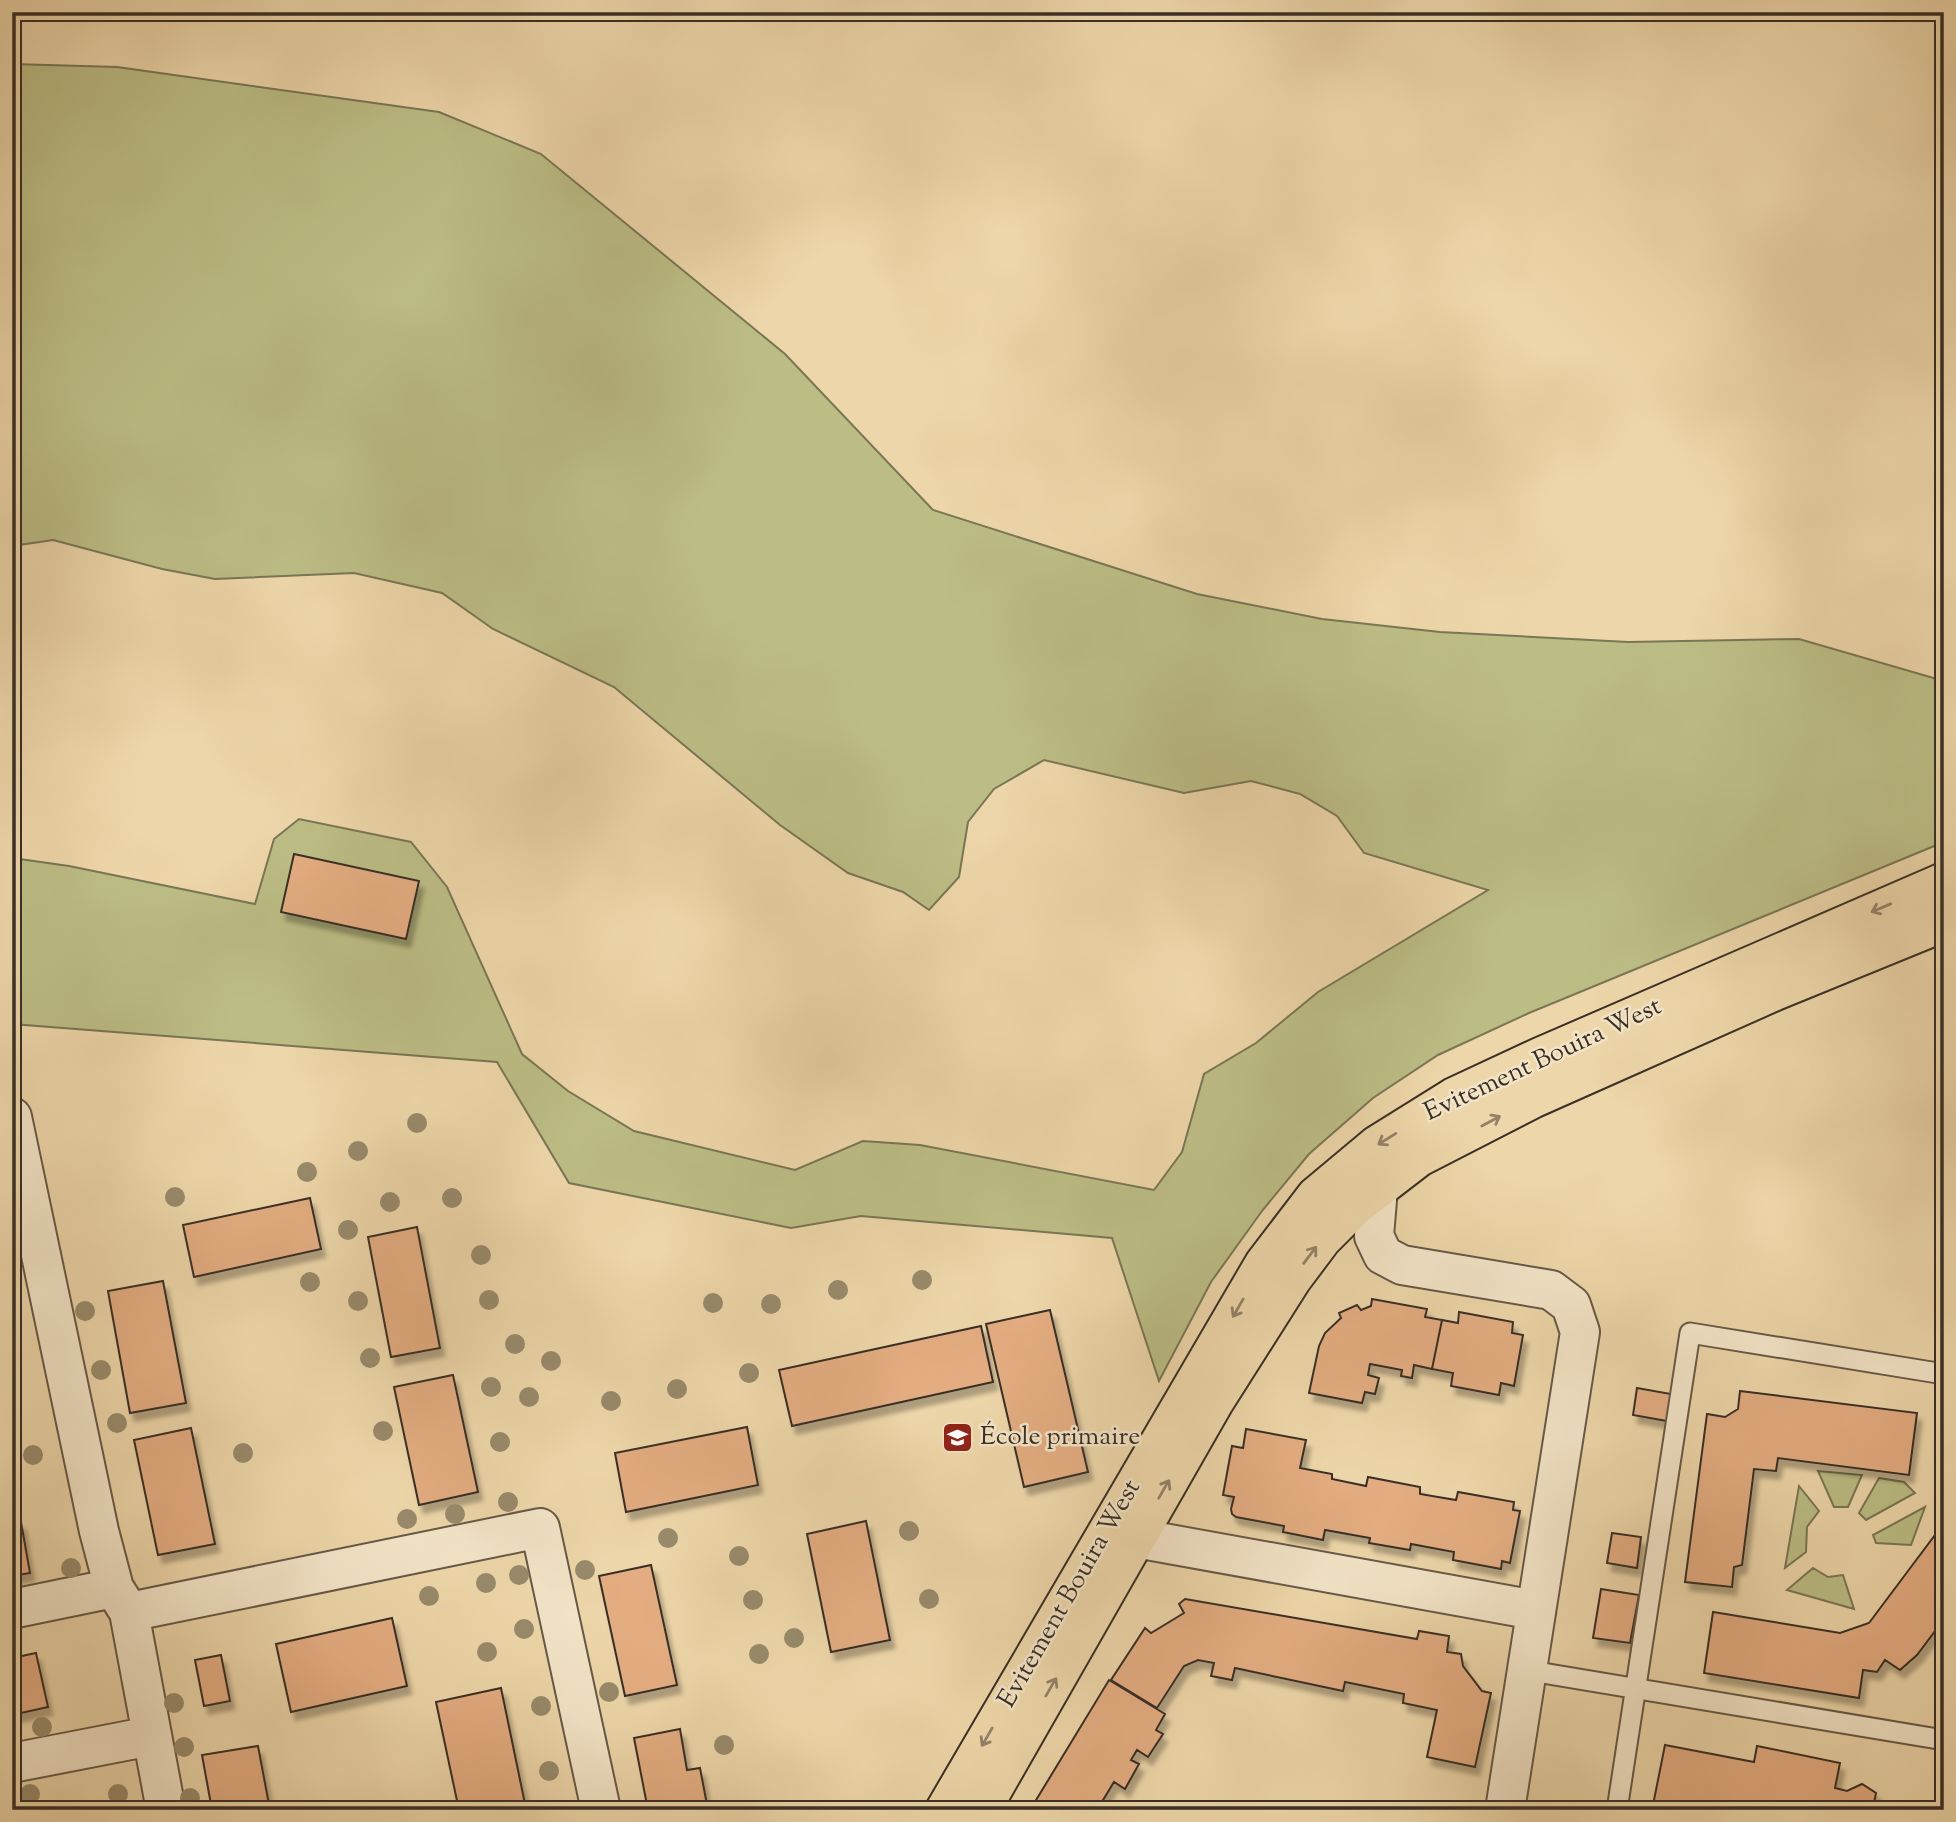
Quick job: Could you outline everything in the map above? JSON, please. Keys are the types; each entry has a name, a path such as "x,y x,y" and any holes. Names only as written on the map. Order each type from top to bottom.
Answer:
{"highway":[{"name":"Evitement Bouira West","path":"945,1810 1264,1264 1316,1196 1377,1145 1454,1097 1944,882"},
{"name":"Evitement Bouira West","path":"981,1810 1214,1402 1292,1279 1322,1239 1354,1207 1419,1157 1532,1099 1775,991 1944,922"}],"street":[{"path":"12,1117 99,1531 121,1600 166,1810"},
{"path":"1378,1188 1374,1236 1383,1255 1402,1265 1550,1290 1571,1305 1580,1332 1505,1810"},
{"path":"12,1609 121,1600 540,1528 601,1810"},
{"path":"1136,1538 1535,1610"},
{"path":"12,1762 151,1736"}],"lane":[{"path":"1617,1810 1690,1333 1944,1374"},
{"path":"1525,1670 1944,1740"}],"green space":[{"path":"12,64 117,67 439,112 541,154 785,354 933,510 1197,594 1322,619 1440,632 1628,642 1799,639 1944,681 1944,842 1529,1013 1438,1055 1373,1098 1309,1154 1262,1211 1211,1282 1159,1381 1112,1238 861,1216 791,1228 569,1183 497,1062 12,1024 12,858 69,866 255,904 274,839 299,819 411,842 447,887 522,1054 568,1091 634,1131 795,1170 863,1141 920,1145 1154,1190 1182,1152 1204,1074 1256,1043 1318,992 1488,890 1364,853 1337,816 1300,794 1251,781 1184,793 1044,760 994,789 968,822 959,877 929,910 903,892 848,873 780,825 614,687 493,629 442,593 354,573 215,579 162,569 53,540 12,546"},
{"path":"1818,1471 1862,1475 1848,1507 1834,1507"},
{"path":"1879,1478 1904,1482 1915,1493 1866,1520 1859,1513"},
{"path":"1799,1486 1819,1511 1807,1527 1806,1552 1785,1568"},
{"path":"1925,1507 1911,1545 1876,1543 1873,1535"},
{"path":"1813,1568 1828,1577 1843,1575 1854,1609 1787,1590"}],"building":[{"path":"294,854 419,881 406,939 281,912"},
{"path":"310,1198 321,1249 194,1277 183,1225"},
{"path":"417,1227 440,1348 391,1357 368,1237"},
{"path":"163,1281 186,1403 130,1413 108,1291"},
{"path":"1372,1299 1427,1309 1425,1317 1442,1320 1432,1369 1414,1365 1412,1378 1401,1376 1402,1370 1370,1364 1368,1375 1379,1378 1375,1394 1365,1392 1362,1403 1309,1393 1319,1346 1325,1333 1341,1318 1339,1313 1357,1305 1361,1310 1371,1306"},
{"path":"1050,1310 1088,1472 1024,1487 986,1324"},
{"path":"1459,1312 1513,1322 1512,1333 1523,1335 1514,1386 1501,1383 1499,1395 1451,1386 1453,1373 1432,1369 1442,1320 1458,1323"},
{"path":"981,1326 993,1382 792,1426 779,1370"},
{"path":"453,1375 478,1492 419,1505 394,1387"},
{"path":"1637,1388 1671,1394 1667,1421 1633,1415"},
{"path":"1740,1391 1917,1413 1909,1475 1778,1458 1776,1471 1754,1469 1742,1565 1734,1567 1732,1587 1685,1582 1707,1414 1725,1417 1738,1409"},
{"path":"747,1427 758,1485 626,1512 615,1453"},
{"path":"191,1428 215,1544 158,1555 134,1440"},
{"path":"1246,1429 1306,1440 1300,1468 1332,1474 1332,1479 1366,1486 1368,1477 1420,1487 1420,1494 1456,1500 1458,1492 1514,1502 1513,1510 1520,1511 1510,1563 1502,1561 1501,1569 1453,1560 1454,1552 1411,1544 1410,1550 1369,1543 1370,1538 1325,1530 1323,1540 1283,1532 1284,1526 1236,1517 1231,1509 1234,1497 1223,1495 1232,1446 1243,1448"},
{"path":"866,1521 890,1640 831,1652 807,1534"},
{"path":"21,1522 30,1573 12,1576 12,1523"},
{"path":"1944,1523 1944,1619 1917,1655 1900,1670 1885,1660 1877,1672 1863,1670 1859,1698 1704,1673 1713,1612 1840,1633 1869,1623"},
{"path":"1612,1533 1641,1537 1637,1568 1607,1563"},
{"path":"651,1565 677,1685 625,1696 599,1576"},
{"path":"1601,1589 1639,1595 1630,1643 1593,1638"},
{"path":"1185,1599 1417,1639 1419,1631 1449,1636 1447,1652 1461,1654 1463,1666 1482,1691 1491,1693 1475,1767 1427,1757 1437,1710 1403,1703 1404,1694 1345,1682 1343,1691 1235,1668 1232,1680 1211,1676 1214,1663 1198,1660 1184,1666 1157,1708 1111,1680 1145,1628 1151,1633 1184,1613 1179,1604"},
{"path":"392,1618 407,1686 291,1712 276,1644"},
{"path":"36,1653 48,1707 12,1715 12,1658"},
{"path":"221,1655 230,1701 204,1706 195,1660"},
{"path":"1109,1680 1165,1714 1156,1730 1163,1734 1148,1757 1137,1750 1131,1760 1139,1764 1125,1789 1114,1782 1097,1810 1030,1810"},
{"path":"501,1688 525,1804 498,1810 459,1810 436,1702"},
{"path":"680,1729 687,1770 700,1768 708,1810 648,1810 634,1738"},
{"path":"1665,1745 1754,1762 1757,1746 1840,1763 1835,1788 1847,1791 1862,1784 1876,1793 1873,1808 1887,1810 1652,1810"},
{"path":"258,1746 270,1810 212,1810 202,1755"}],"place":[{"name":"École primaire","path":"957,1437"}]}
